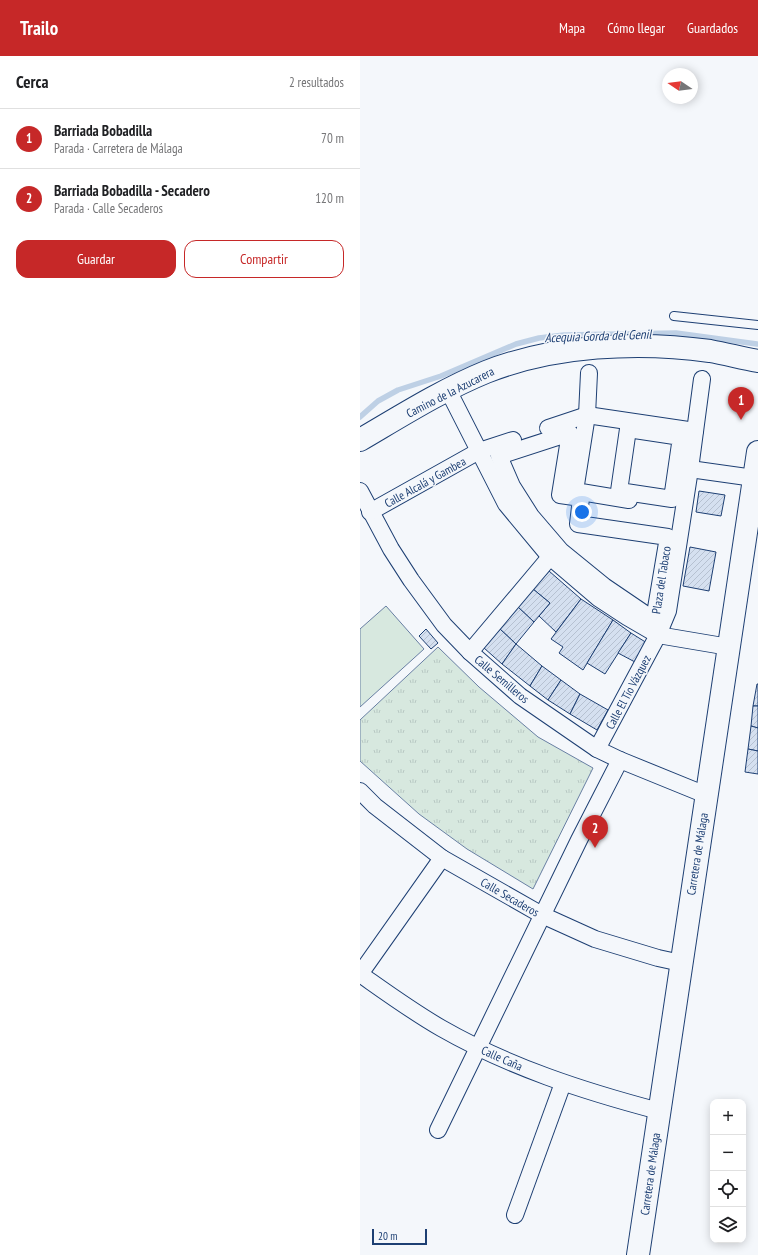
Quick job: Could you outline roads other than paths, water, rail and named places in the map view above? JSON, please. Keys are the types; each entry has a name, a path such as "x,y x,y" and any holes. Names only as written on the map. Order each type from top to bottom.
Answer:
{"main road":[{"name":"Camino de la Azucarera","path":"360,440 448,390 485,372 521,360 555,353 647,346 711,352 758,361"},
{"name":"Carretera de Málaga","path":"638,1255 758,452"}],"street":[{"path":"589,373 587,415 575,491 672,499 682,437 628,429 615,494"},
{"name":"Calle El Tío Vázquez","path":"597,748 658,635 668,611 702,379"},
{"name":"Plaza del Tabaco","path":"448,390 506,504 550,557 598,598 658,635 729,647"},
{"path":"479,451 587,415 695,431"},
{"path":"615,494 623,421"},
{"name":"Plaza del Tabaco","path":"570,433 560,495 581,498 578,524 668,537 654,620 604,586 561,551 531,516 512,486 499,456 570,433"},
{"name":"Calle Alcalá y Gambea","path":"370,512 479,451"},
{"path":"690,469 754,478"},
{"name":"Calle Semilleros","path":"360,491 391,549 411,580 444,625 470,652 520,696 597,748 620,760 706,795"},
{"path":"615,494 684,509"},
{"path":"470,652 550,557"},
{"path":"438,1130 479,1048 542,915 620,760"},
{"name":"Calle Secaderos","path":"360,791 375,806 442,858 542,915 595,938 658,958 681,963"},
{"path":"360,974 442,858"},
{"name":"Calle Caña","path":"360,974 435,1024 479,1048 520,1067 563,1083 625,1102 659,1110"},
{"path":"515,1215 563,1083"}],"lane":[{"path":"674,316 758,325"}],"waterway":[{"name":"Acequia Gorda del Genil","path":"360,417 378,401 398,390 441,376 516,344 539,338 564,335 676,333 757,344"}],"place":[{"name":"Barriada Bobadilla","path":"741,420"},
{"name":"Barriada Bobadilla - Secadero","path":"595,848"}]}
